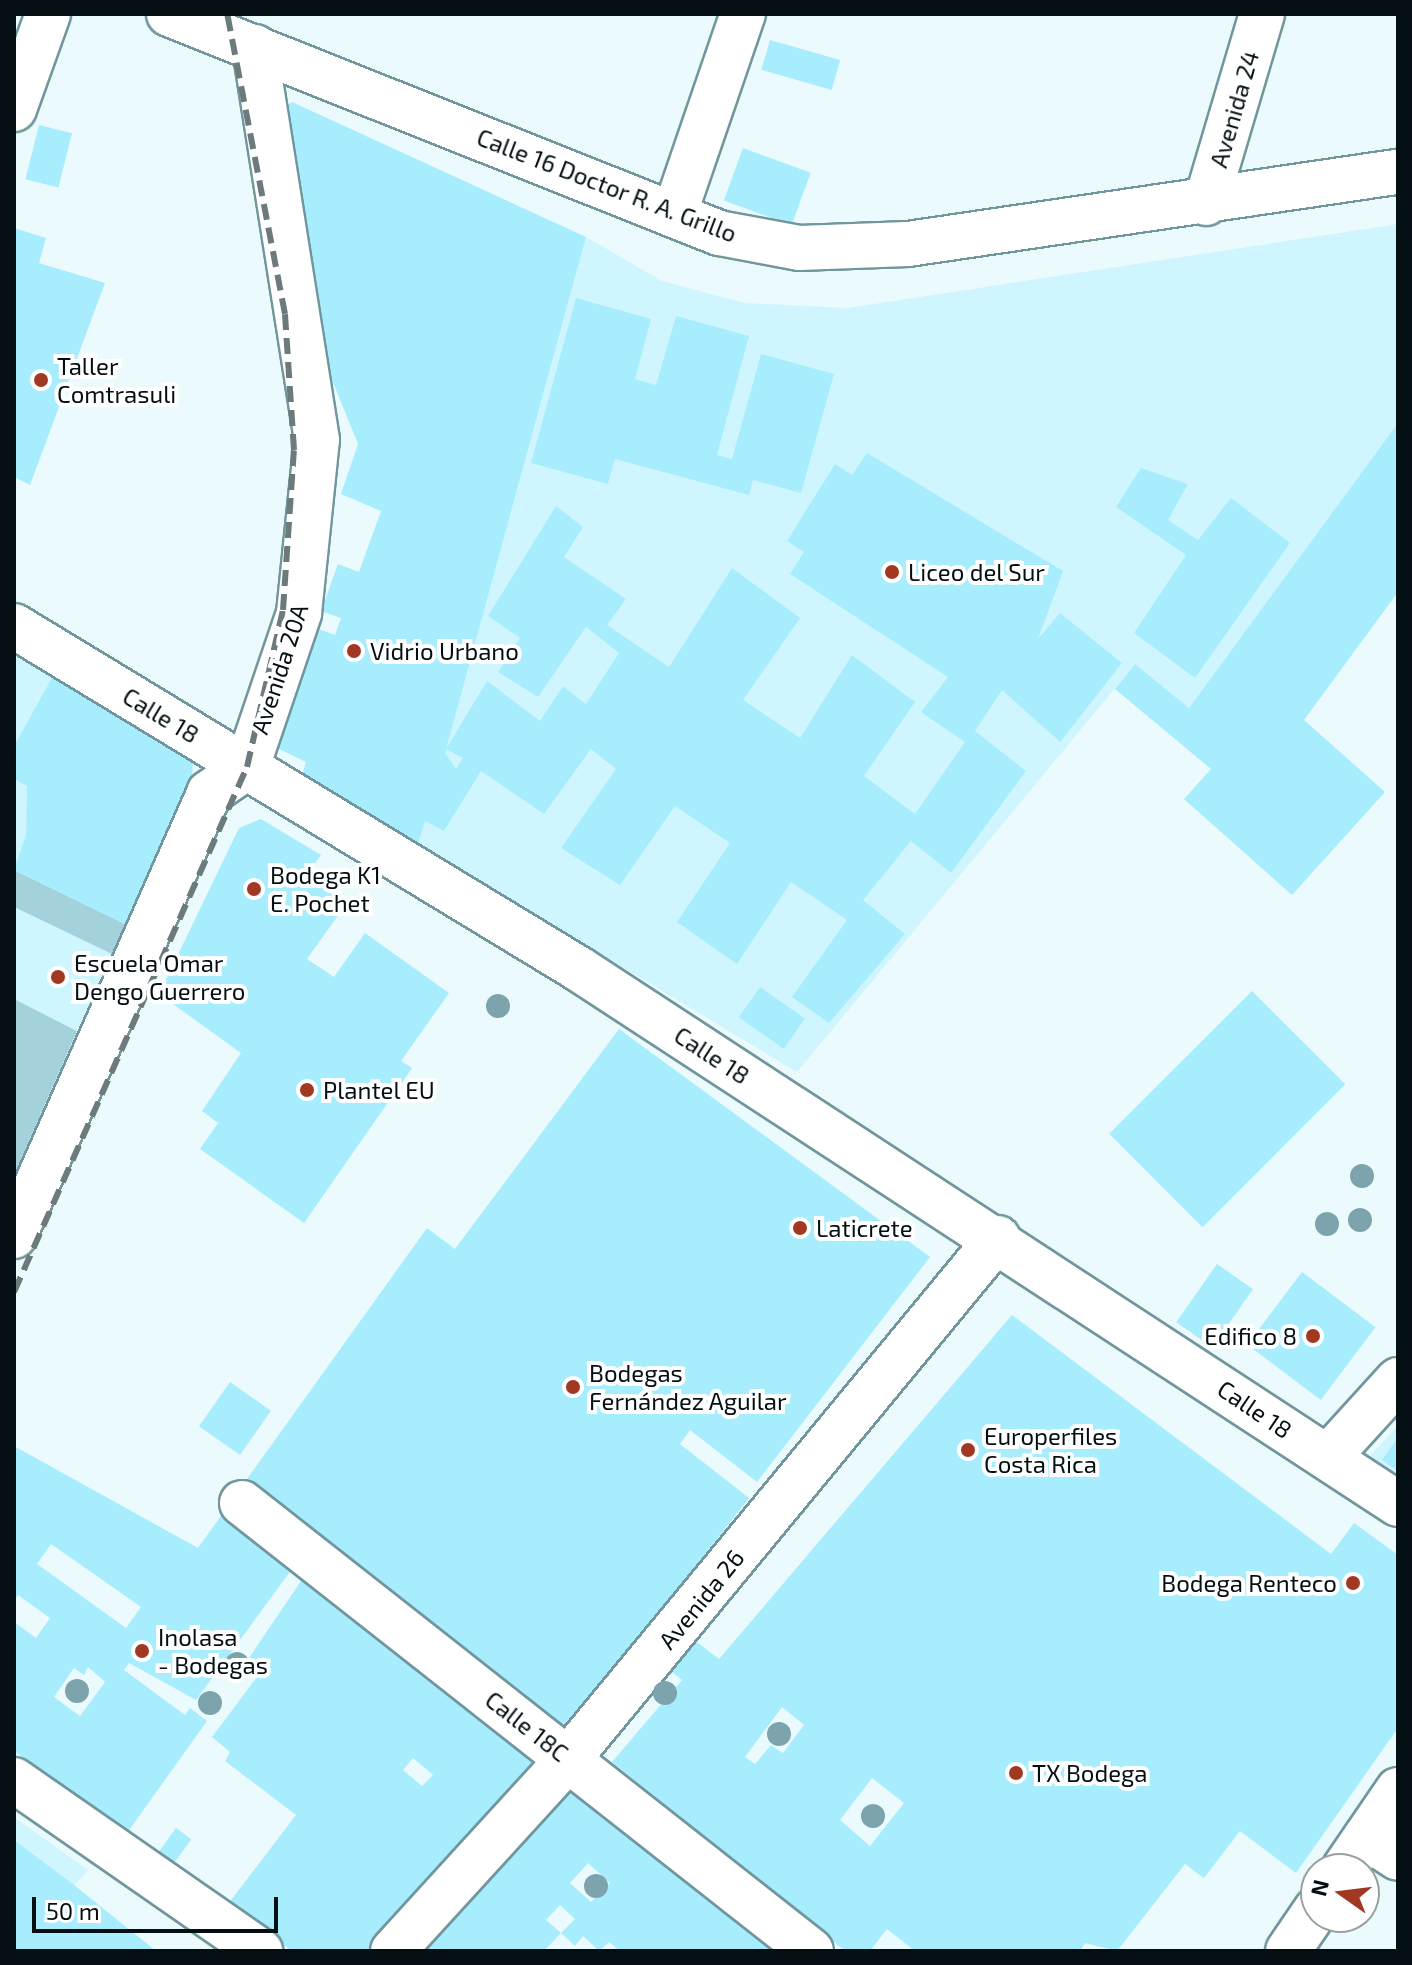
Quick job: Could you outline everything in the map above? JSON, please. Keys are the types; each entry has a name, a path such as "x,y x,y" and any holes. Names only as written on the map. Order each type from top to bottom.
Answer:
{"street":[{"path":"14,109 48,14"},
{"name":"Calle 16 Doctor R. A. Grillo","path":"169,14 242,33 719,233 799,248 908,244 1206,203 1398,172"},
{"path":"674,215 743,14"},
{"name":"Avenida 24","path":"1206,203 1262,14"},
{"name":"Avenida 20A","path":"14,1236 209,793 247,767 299,613 317,440 242,33"},
{"name":"Calle 18","path":"14,626 247,767 998,1238 1398,1504"},
{"name":"Avenida 26","path":"393,1951 569,1758 998,1238"},
{"path":"1328,1457 1398,1380"},
{"name":"Calle 18C","path":"242,1503 811,1951"},
{"path":"14,1780 260,1951"},
{"path":"1371,1853 1398,1790"},
{"path":"1288,1951 1300,1933"}],"shaded area":[{"name":"Liceo del Sur","path":"1398,224 1398,423 1189,708 1135,664 797,1072 418,844 586,237 662,281 745,303 848,308"},
{"path":"14,655 53,676 14,746"},
{"path":"14,779 27,786 26,835 14,872"},
{"path":"14,870 125,924 112,954 14,907"},
{"name":"Escuela Omar Dengo Guerrero","path":"14,907 112,954 77,1031 14,999"},
{"path":"14,999 77,1031 14,1175"},
{"path":"1398,1425 1398,1484 1365,1462"},
{"path":"14,1817 88,1870 16,1951 14,1951"}],"building":[{"path":"770,40 840,60 832,90 761,70"},
{"path":"292,102 586,237 446,749 487,681 540,721 563,686 586,704 619,653 586,627 538,697 498,672 520,638 488,616 556,506 583,527 564,557 626,599 607,625 669,667 732,568 800,618 743,700 800,738 852,655 915,702 864,776 915,814 965,742 921,712 948,677 790,574 804,552 787,541 835,464 852,475 867,453 1063,571 1038,639 1060,613 1122,663 1060,742 1002,690 975,731 1026,771 951,873 911,841 863,900 905,934 829,1023 792,997 847,920 791,882 737,964 677,922 730,843 675,806 620,885 561,848 616,769 591,749 544,814 481,771 444,831 425,821 418,844 302,775 306,762 279,749 274,738 313,627 335,635 341,618 321,611 338,564 359,572 381,511 341,494 358,444 315,338 273,116","holes":["446,749 463,758 456,769 445,753"]},
{"path":"39,125 72,133 58,188 25,179"},
{"path":"743,148 811,173 792,225 724,201"},
{"name":"Taller Comtrasuli","path":"14,228 46,238 39,263 105,283 30,485 14,477"},
{"path":"576,298 651,319 635,379 656,385 676,316 749,336 717,455 732,459 761,354 834,374 801,493 753,480 749,495 615,459 608,484 531,463"},
{"path":"1398,423 1398,592 1304,720 1385,792 1292,895 1184,799 1211,769 1115,689 1135,664 1189,708"},
{"path":"1141,468 1188,484 1168,520 1198,540 1231,498 1290,543 1195,678 1134,633 1186,555 1116,507"},
{"path":"53,676 193,761 192,782 125,924 14,870 26,835 27,786 14,779 14,746"},
{"name":"Plantel EU","path":"261,819 321,855 307,874 347,903 307,959 334,977 365,933 449,993 401,1061 412,1068 304,1223 200,1149 218,1123 202,1111 241,1053 159,994 239,828"},
{"path":"760,987 805,1019 784,1049 739,1017"},
{"path":"1252,991 1345,1084 1203,1227 1109,1134"},
{"name":"Bodegas Fernández Aguilar","path":"619,1029 930,1257 757,1482 690,1430 680,1444 749,1498 562,1736 242,1486 427,1228 455,1249"},
{"path":"1217,1264 1253,1289 1212,1347 1176,1322"},
{"name":"Edifico 8","path":"1302,1272 1375,1327 1321,1400 1247,1345"},
{"path":"1012,1315 1331,1554 1354,1523 1398,1555 1398,1728 1310,1853 1300,1853 1300,1867 1296,1873 1240,1831 1204,1878 1185,1864 1117,1951 1085,1943 1080,1951 915,1951 887,1929 870,1951 845,1951 612,1762 682,1680 667,1668 692,1638 719,1659","holes":["782,1707 804,1725 783,1753 771,1745 755,1764 745,1757","872,1778 904,1803 870,1846 840,1820"]},
{"path":"230,1382 271,1411 240,1455 199,1426"},
{"path":"1398,1437 1398,1471 1382,1460"},
{"name":"Inolasa - Bodegas","path":"14,1446 198,1548 223,1513 292,1569 196,1700 129,1663 124,1670 185,1715 190,1708 207,1721 127,1833 14,1751 14,1622 36,1638 50,1618 18,1595 14,1601","holes":["51,1544 141,1607 126,1628 37,1564","88,1667 105,1682 80,1716 54,1697 74,1668 84,1675"]},
{"path":"305,1575 531,1750 533,1765 371,1951 292,1951 228,1904 296,1815 225,1761 230,1752 212,1737 263,1669 249,1658","holes":["413,1758 433,1775 422,1786 403,1770"]},
{"path":"565,1784 776,1951 620,1951 609,1942 599,1951 583,1936 575,1946 561,1933 544,1951 415,1951","holes":["588,1863 610,1883 591,1902 570,1883","560,1905 575,1919 561,1933 546,1920"]},
{"path":"176,1828 191,1839 174,1863 159,1851"},
{"path":"14,1840 74,1885 156,1951 14,1951"}],"railway":[{"path":"14,1292 247,767 283,610 294,450 285,314 227,14"}],"place":[{"name":"Taller Comtrasuli","path":"41,380"},
{"name":"Liceo del Sur","path":"892,572"},
{"name":"Vidrio Urbano","path":"354,651"},
{"name":"Bodega K1 E. Pochet","path":"254,889"},
{"name":"Escuela Omar Dengo Guerrero","path":"58,977"},
{"name":"Plantel EU","path":"307,1090"},
{"name":"Laticrete","path":"800,1228"},
{"name":"Edifico 8","path":"1313,1336"},
{"name":"Bodegas Fernández Aguilar","path":"573,1387"},
{"name":"Europerfiles Costa Rica","path":"968,1450"},
{"name":"Bodega Renteco","path":"1353,1583"},
{"name":"Inolasa - Bodegas","path":"142,1651"},
{"name":"TX Bodega","path":"1016,1773"}]}
